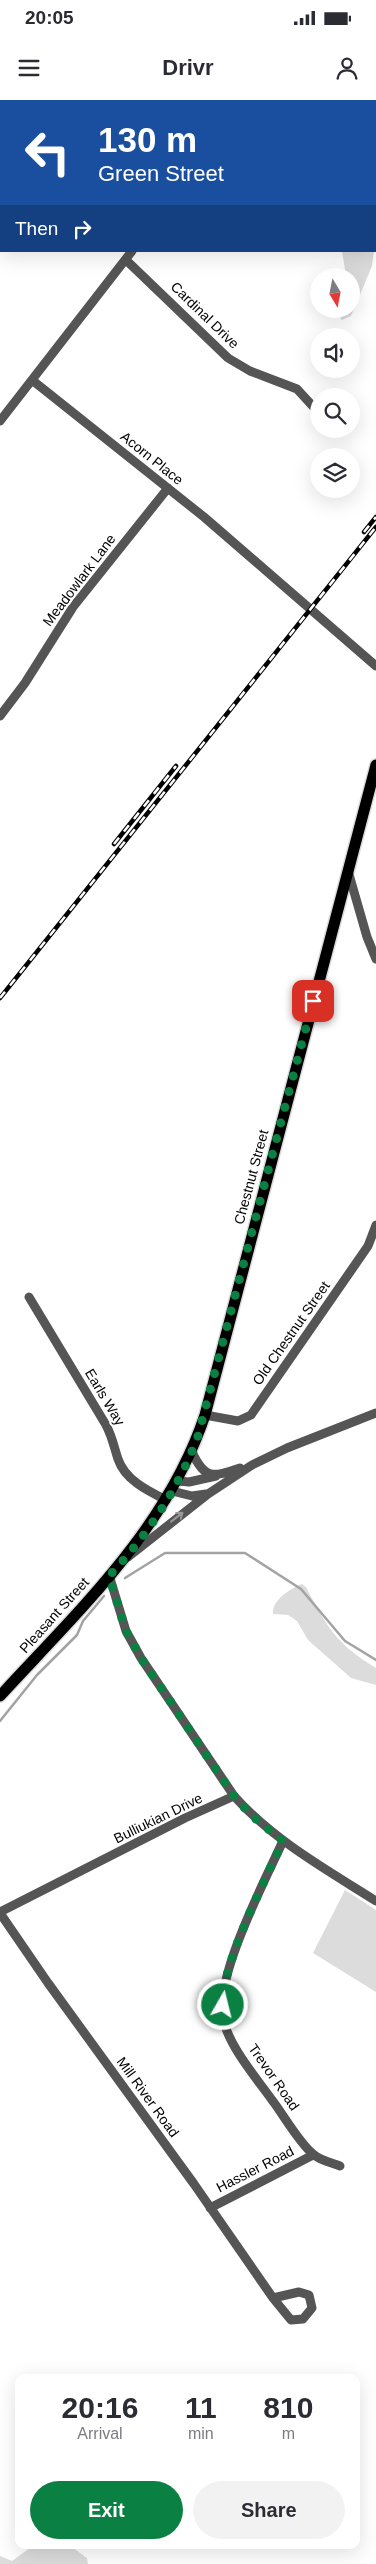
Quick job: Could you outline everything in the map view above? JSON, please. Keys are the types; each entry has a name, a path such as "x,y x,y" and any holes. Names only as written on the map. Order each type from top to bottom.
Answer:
{"main road":[{"name":"Chestnut Street","path":"109,1576 125,1559 172,1491 192,1452 205,1415 347,868 376,765"},
{"name":"Pleasant Street","path":"0,1696 109,1576"}],"street":[{"path":"0,421 131,252"},
{"name":"Cardinal Drive","path":"126,260 228,358 250,371 297,389 310,403"},
{"name":"Acorn Place","path":"32,380 168,488 376,666"},
{"name":"Meadowlark Lane","path":"0,716 25,683 73,607 168,488"},
{"path":"347,868 367,937 376,959"},
{"name":"Old Chestnut Street","path":"205,1415 238,1421 250,1415 368,1246 376,1224"},
{"name":"Earls Way","path":"29,1297 110,1431 119,1461 130,1478 142,1487 172,1491"},
{"path":"172,1491 189,1482 221,1475 252,1464 376,1413"},
{"path":"192,1452 201,1470 212,1475 221,1475"},
{"path":"125,1559 208,1494 252,1464"},
{"path":"172,1491 192,1496 208,1494"},
{"path":"109,1576 126,1631 141,1658 234,1796 251,1815 283,1841 376,1901"},
{"name":"Bulliukian Drive","path":"0,1913 185,1818 234,1796"},
{"name":"Trevor Road","path":"283,1841 252,1908 231,1965 223,1998 222,2012 230,2036 251,2071 313,2155"},
{"name":"Mill River Road","path":"0,1913 48,1984 210,2208 272,2298"},
{"path":"313,2155 340,2166"},
{"name":"Hassler Road","path":"210,2208 313,2155"}],"shaded area":[{"path":"342,252 374,252 372,266 360,295 360,268 345,268"},
{"path":"302,1584 306,1587 334,1634 351,1651 376,1668 376,1685 351,1678 308,1640 297,1621 288,1615 273,1614 273,1609 278,1600 287,1592"},
{"path":"345,1890 376,1910 376,1992 313,1953"},
{"path":"28,2549 75,2549 87,2558 88,2564 0,2564 0,2556 12,2561"}],"waterway":[{"path":"125,1578 165,1553 245,1553 301,1589 345,1641 376,1660"},
{"path":"0,1721 37,1675 77,1635 83,1621 104,1596"}],"railway":[{"path":"364,532 376,517"},
{"path":"0,998 376,527"},
{"path":"114,844 176,766"}],"route":[{"path":"223,2005 231,1965 252,1908 283,1841 251,1815 234,1796 141,1658 126,1631 109,1576 125,1559 157,1516 185,1467 198,1436 313,1001"}]}
